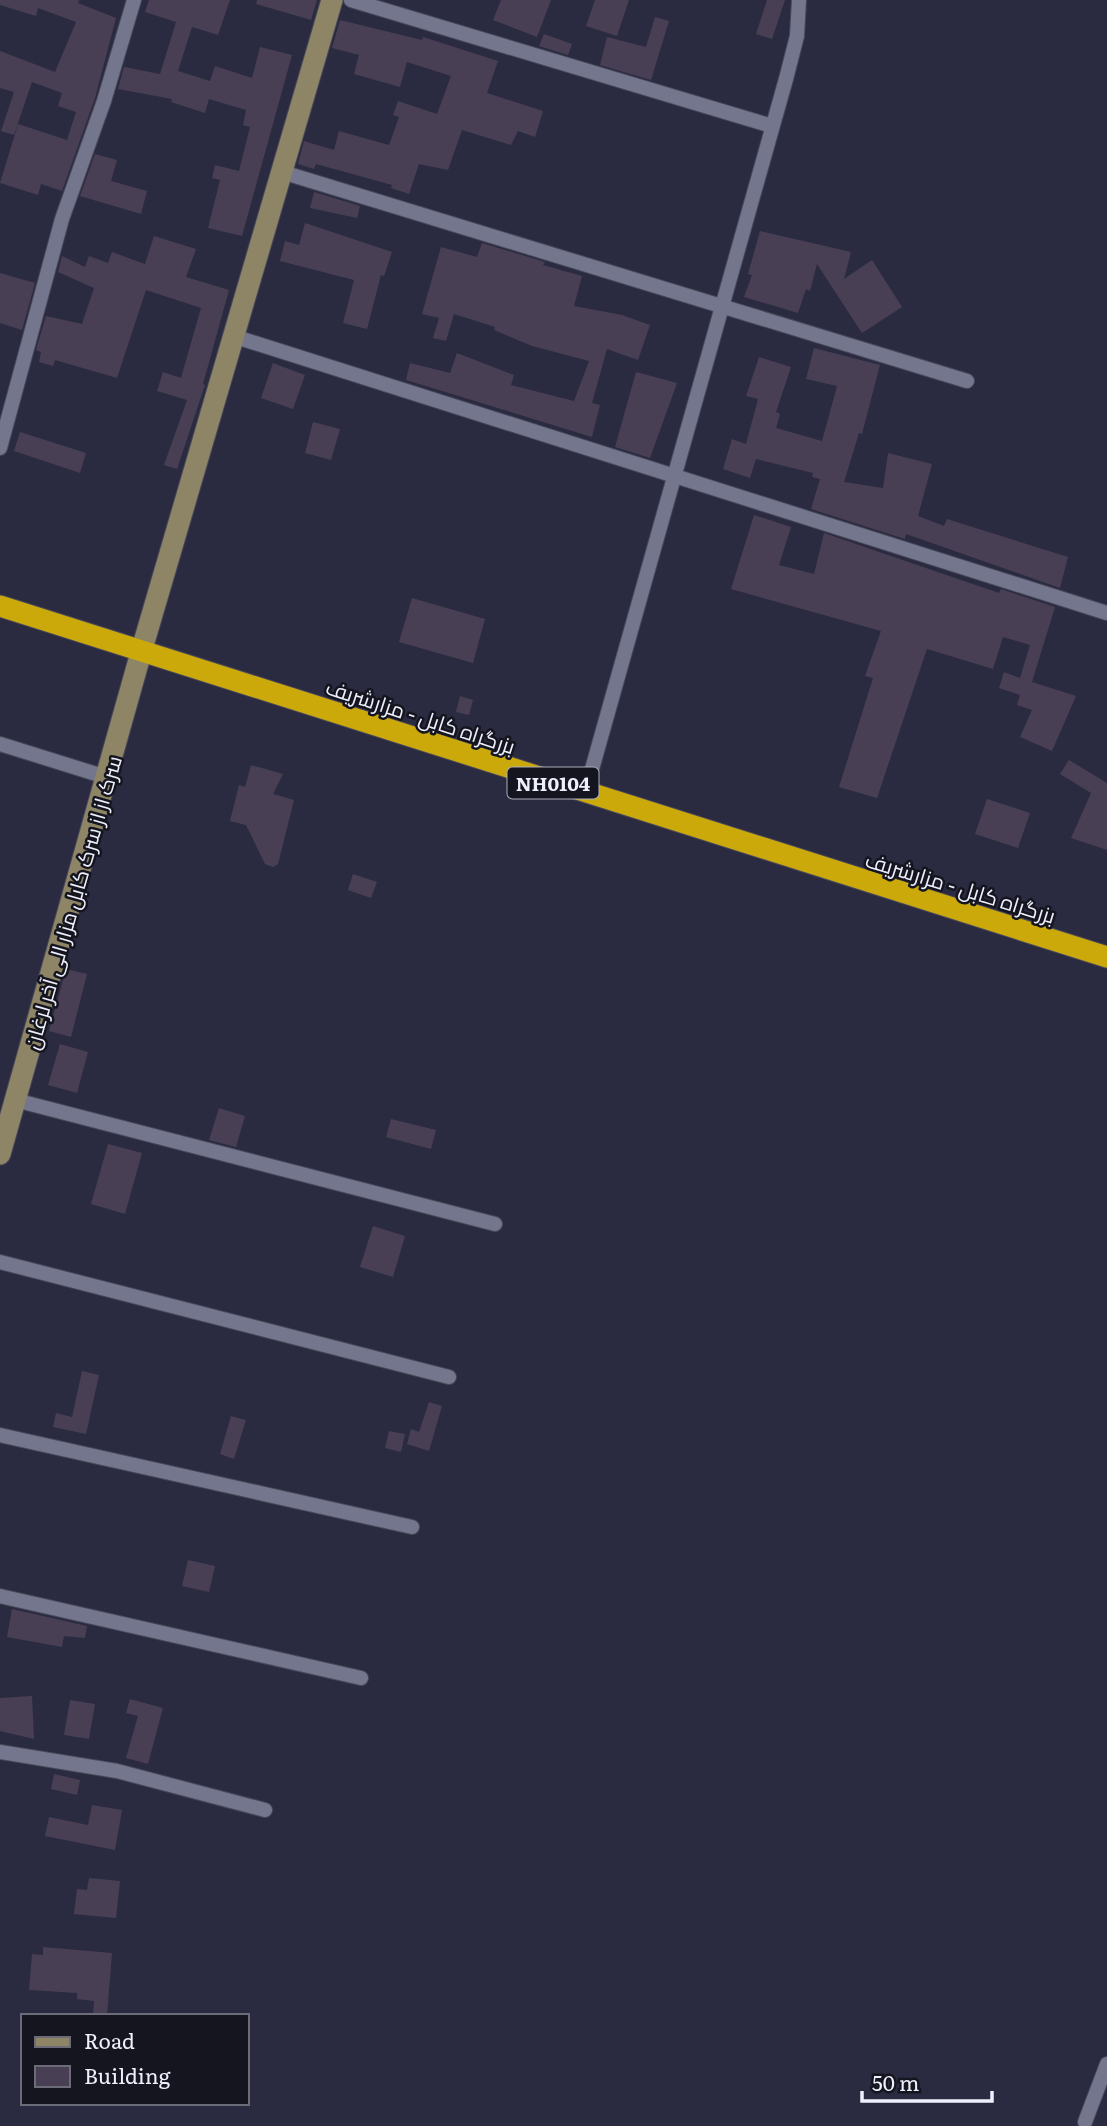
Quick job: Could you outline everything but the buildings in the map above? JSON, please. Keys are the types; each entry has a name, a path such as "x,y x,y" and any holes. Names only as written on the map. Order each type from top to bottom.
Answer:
{"highway":[{"name":"بزرگراه کابل - مزارشریف","path":"0,606 1107,957"}],"street":[{"path":"0,448 62,219 104,102 134,0"},
{"name":"سرک از از سرک کابل مزار الی آخر لرغان","path":"0,1154 142,649 332,0"},
{"path":"351,0 772,126"},
{"path":"585,793 797,36 799,0"},
{"path":"282,172 967,381"},
{"path":"233,336 1107,613"},
{"path":"0,744 106,777"},
{"path":"15,1100 495,1224"},
{"path":"0,1262 449,1377"},
{"path":"0,1435 412,1527"},
{"path":"0,1597 361,1678"},
{"path":"0,1752 117,1771 265,1810"},
{"path":"1085,2122 1107,2064"}]}
